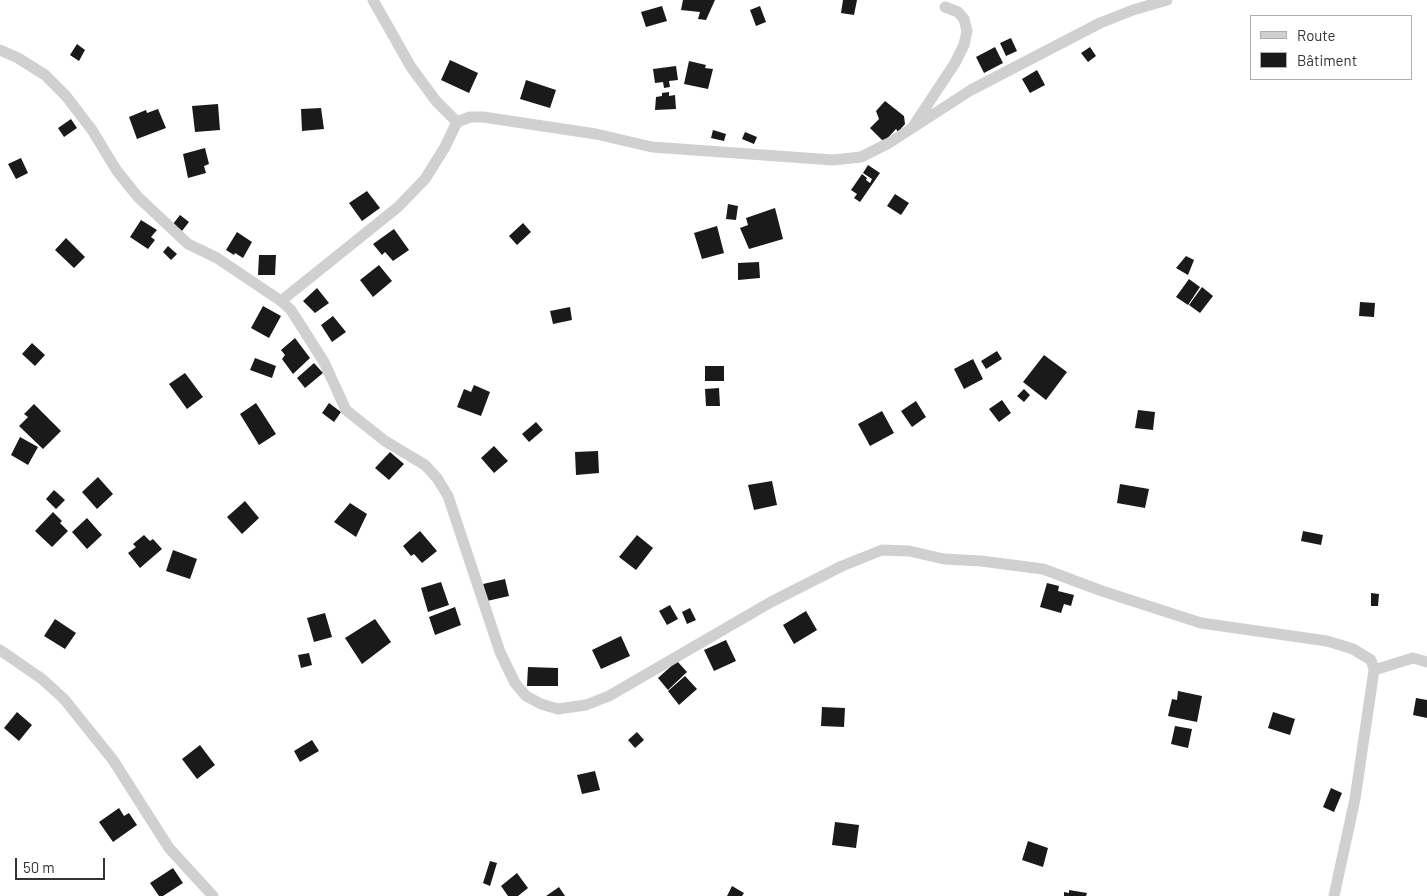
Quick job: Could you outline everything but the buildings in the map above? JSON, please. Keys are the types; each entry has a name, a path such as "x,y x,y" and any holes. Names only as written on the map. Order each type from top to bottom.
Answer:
{"street":[{"path":"373,0 411,67 436,101 457,122"},
{"path":"281,301 398,207 424,179 445,147 457,122 470,117 483,117 596,134 652,147 833,160 861,157 889,144 971,90 1100,23 1133,10 1167,0"},
{"path":"912,129 964,45 967,30 964,19 958,12 945,7"},
{"path":"0,50 18,58 45,75 66,96 138,197 188,244 217,258 281,301 291,310 324,362 346,410 385,441 425,465 437,478 448,496 481,590 500,652 515,683 526,696 541,704 558,708 586,705 609,696 771,602 842,566 882,550 909,551 944,559 1043,569 1102,591 1201,623 1327,641 1353,649 1371,660 1374,670 1355,799 1334,896"},
{"path":"0,650 42,679 64,700 113,760 169,848 213,896"},
{"path":"1374,670 1413,658 1427,662"}]}
